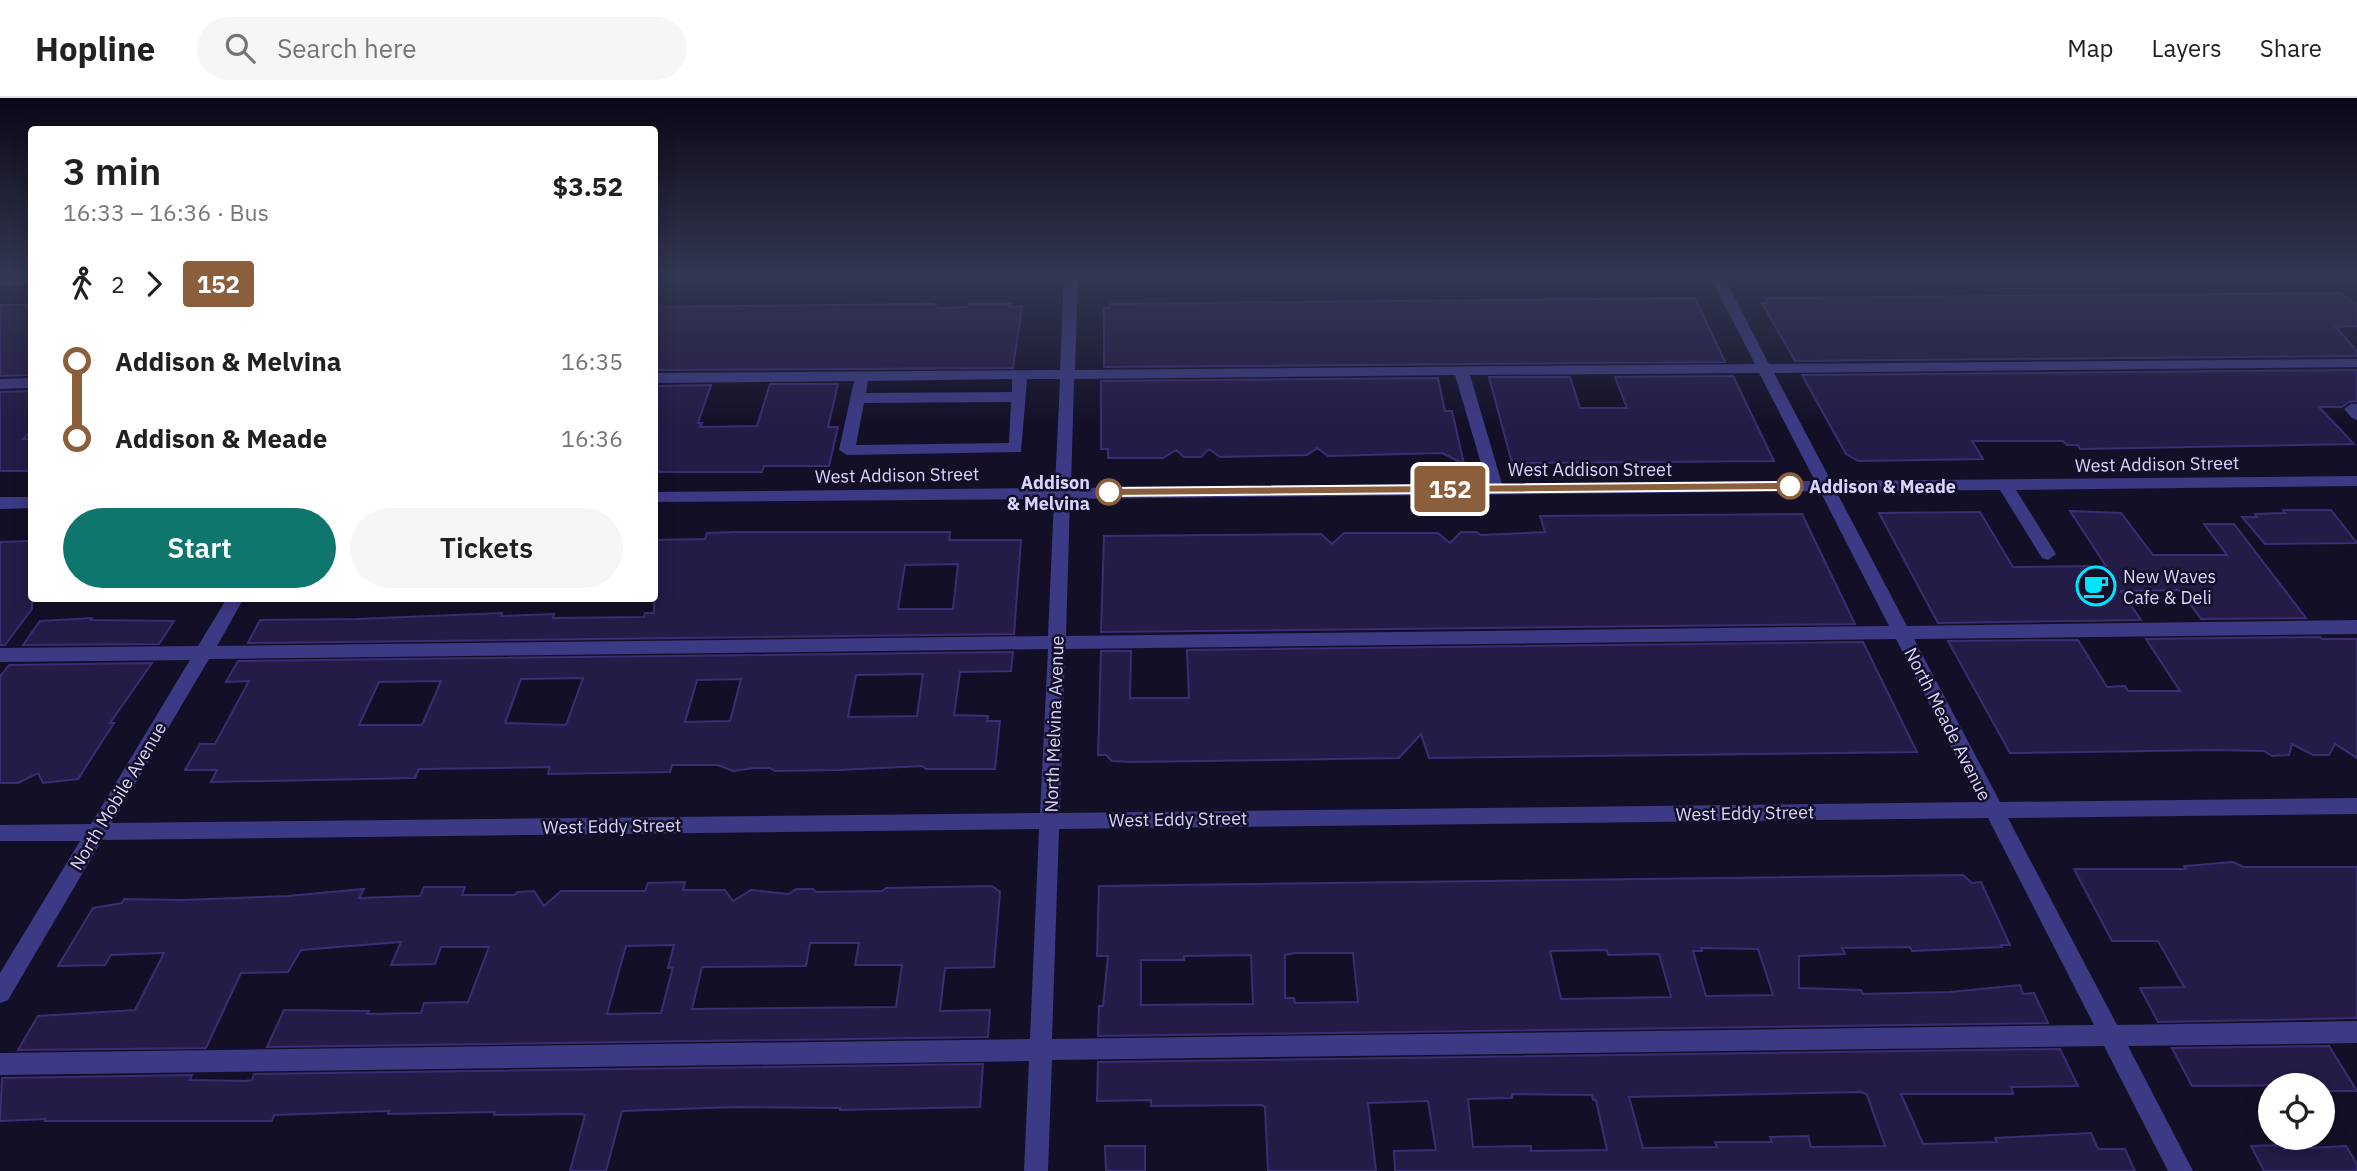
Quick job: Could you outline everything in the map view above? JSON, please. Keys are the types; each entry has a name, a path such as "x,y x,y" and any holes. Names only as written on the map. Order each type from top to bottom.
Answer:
{"street":[{"name":"North Melvina Avenue","path":"1036,1171 1069,327"},
{"name":"North Meade Avenue","path":"1743,327 2181,1171"},
{"path":"658,378 2357,363"},
{"path":"1461,371 1496,489"},
{"path":"862,376 847,450 1016,448 1020,375"},
{"path":"0,384 28,383"},
{"path":"858,398 1019,397"},
{"path":"2357,409 2351,409 2357,415"},
{"name":"West Addison Street","path":"658,496 2357,481"},
{"path":"2004,484 2048,554"},
{"path":"0,503 28,502"},
{"name":"North Mobile Avenue","path":"0,993 234,602"},
{"path":"0,655 2357,627"},
{"name":"West Eddy Street","path":"0,833 2357,806"},
{"path":"0,1064 2357,1032"}],"building":[{"path":"0,327 28,327 28,375 0,376"},
{"path":"658,327 1019,327 1013,368 658,370"},
{"path":"1104,327 1709,327 1725,362 1104,367"},
{"path":"1776,327 2336,327 2357,351 2357,356 1795,361"},
{"path":"2357,370 2357,401 2342,407 2319,407 2354,444 2080,449 2078,445 2067,445 2063,441 1972,441 1983,459 1858,461 1846,454 1802,375"},
{"path":"1733,376 1774,461 1512,463 1489,377 1570,377 1580,408 1627,408 1615,377"},
{"path":"1438,378 1445,411 1452,411 1464,464 1442,453 1328,456 1317,448 1307,455 1220,457 1209,449 1201,457 1184,457 1176,450 1163,458 1108,458 1108,449 1101,449 1101,381"},
{"path":"770,384 838,384 828,427 838,427 829,466 764,466 762,472 658,472 658,386 711,385 698,423 702,423 700,427 757,426"},
{"path":"28,391 28,434 23,439 28,439 28,471 0,471 0,392"},
{"path":"2283,510 2331,510 2357,543 2265,544 2242,517 2285,513"},
{"path":"2070,511 2121,513 2153,555 2227,555 2204,524 2234,524 2306,618 2201,619 2180,590 2121,591 2141,620 1938,623 1879,513 1980,512 2013,567 2106,566"},
{"path":"1802,514 1855,624 1101,632 1104,536 1321,534 1332,544 1344,533 1438,533 1450,543 1461,532 1476,532 1481,535 1545,532 1540,516"},
{"path":"737,532 950,532 949,540 1021,540 1014,634 248,643 260,620 502,613 501,616 554,614 553,618 644,617 645,613 654,613 654,602 658,602 658,540 705,539 707,533","holes":["958,564 953,609 898,609 905,565"]},
{"path":"28,541 28,602 32,602 32,609 5,645 0,645 0,542"},
{"path":"92,618 91,620 174,621 159,644 23,645 40,621"},
{"path":"2146,639 2357,639 2357,758 2335,744 2329,755 2313,755 2292,744 2289,755 2272,756 2264,751 2214,750 2010,753 1948,641 2078,640 2107,687 2125,686 2128,691 2180,691"},
{"path":"1863,642 1917,752 1429,758 1421,734 1399,758 1132,762 1112,761 1106,755 1098,755 1101,651 1131,651 1130,698 1189,698 1187,650"},
{"path":"1013,652 1011,671 960,672 954,715 988,716 987,721 1000,721 995,769 926,769 922,766 775,771 770,768 754,768 733,771 718,765 672,765 670,772 548,774 550,767 419,769 415,778 211,782 217,770 185,770 200,744 215,744 249,681 226,682 238,661","holes":["923,674 917,716 848,717 856,675","583,678 566,725 505,723 521,679","741,679 730,721 685,722 697,680","441,681 422,725 359,725 379,682"]},
{"path":"152,663 110,723 114,723 78,779 43,783 38,773 18,783 0,783 0,677 9,665"},
{"path":"2233,862 2243,867 2357,867 2357,1018 2158,1022 2140,988 2184,987 2158,941 2112,941 2074,869 2186,869 2184,866"},
{"path":"1963,875 1972,883 1981,882 2010,945 1912,951 1910,947 1842,948 1845,954 1799,956 1799,988 1861,990 1863,994 1950,992 2020,985 2023,994 2034,993 2048,1023 1098,1036 1099,1006 1103,1006 1108,956 1097,956 1099,886","holes":["1701,948 1758,949 1773,995 1706,996 1693,951 1702,951","1607,950 1608,955 1659,954 1671,997 1561,999 1550,951","1353,953 1358,1002 1295,1003 1294,998 1285,998 1285,955","1251,955 1253,1004 1141,1005 1141,960 1184,960 1184,956"]},
{"path":"685,882 683,890 725,890 733,901 751,890 789,894 796,889 813,889 816,892 882,891 886,888 992,886 1000,892 994,967 945,968 940,1011 990,1010 988,1037 267,1047 284,1010 369,1011 367,1014 421,1013 424,1003 468,1002 489,947 441,947 435,964 391,965 401,942 301,950 288,972 241,973 206,1048 18,1050 38,1016 135,1010 164,953 111,955 105,965 58,966 93,908 122,903 124,899 288,896 364,889 359,898 420,896 424,887 465,887 462,895 514,895 518,892 534,891 544,906 561,891 645,891 648,883","holes":["810,943 859,943 855,965 902,965 896,1007 692,1009 702,967 806,966","674,945 668,968 673,967 661,1013 607,1014 626,946"]},
{"path":"2329,1046 2357,1091 2335,1091 2335,1073 2258,1073 2258,1085 2192,1086 2172,1048"},
{"path":"2060,1049 2078,1086 2011,1087 2013,1094 1901,1094 1923,1144 1997,1142 1995,1138 2091,1133 2098,1149 2125,1149 2135,1171 1395,1171 1394,1151 1436,1150 1428,1101 1368,1103 1376,1171 1268,1171 1265,1107 1262,1105 1151,1106 1151,1100 1097,1101 1098,1062","holes":["1862,1092 1867,1095 1885,1146 1811,1147 1808,1136 1770,1137 1772,1142 1715,1142 1717,1147 1643,1148 1629,1097","1512,1094 1592,1095 1593,1100 1596,1100 1607,1150 1531,1151 1531,1146 1473,1147 1468,1099 1512,1098"]},
{"path":"983,1064 980,1107 840,1110 737,1107 622,1111 606,1171 570,1171 585,1115 581,1114 388,1114 389,1111 274,1115 272,1121 0,1121 2,1078 192,1075 190,1080 245,1081 252,1080 254,1074"},
{"path":"1105,1146 1145,1146 1145,1171 1106,1171"},
{"path":"2251,1146 2258,1146 2258,1150 2335,1150 2335,1147 2346,1146 2357,1164 2357,1171 2264,1171"}],"bus line":[{"name":"152","path":"1109,492 1790,486"}],"place":[{"name":"Addison & Meade","path":"1790,486"},
{"name":"Addison & Melvina","path":"1109,492"},
{"name":"New Waves Cafe & Deli","path":"2096,586"}]}
